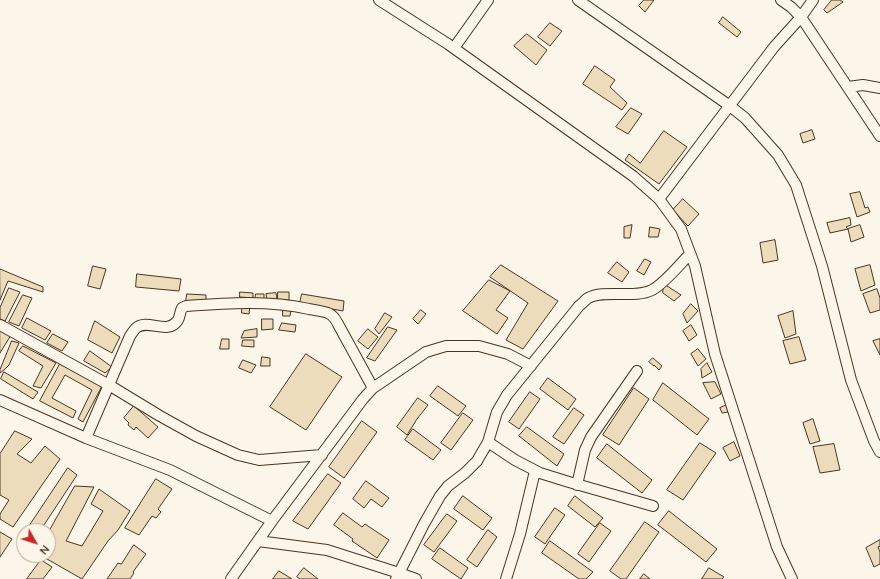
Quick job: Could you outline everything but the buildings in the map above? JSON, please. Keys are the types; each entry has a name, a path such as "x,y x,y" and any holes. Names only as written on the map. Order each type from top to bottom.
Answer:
{"street":[{"path":"379,0 454,48 633,176 659,199 681,229 695,266 715,354 777,546 792,579"},
{"path":"454,48 488,0"},
{"path":"578,0 730,106 745,118 778,155 796,185 822,266 851,380 874,441 880,452"},
{"path":"781,0 792,7 801,17 880,136"},
{"path":"659,199 774,47 814,0"},
{"path":"848,87 862,85 880,88"},
{"path":"397,576 440,496 448,486 465,473 477,461 488,442 497,412 507,395 579,306 588,298 599,295 642,293 651,291 660,285 690,254"},
{"path":"86,438 130,336 136,328 143,325 166,327 173,324 178,320 182,308 186,306 235,302 269,303 329,313 338,324 373,388"},
{"path":"0,325 109,385 196,436 238,455 259,460 322,455"},
{"path":"231,579 272,521 363,399 373,388 426,352 446,346 479,346 508,354 531,366"},
{"path":"577,485 585,450 591,437 637,371"},
{"path":"0,400 86,438 170,470 272,521"},
{"path":"488,442 514,460 535,471 577,485 653,506"},
{"path":"506,579 520,534 535,471"},
{"path":"258,542 327,550 397,576 416,579"}]}
